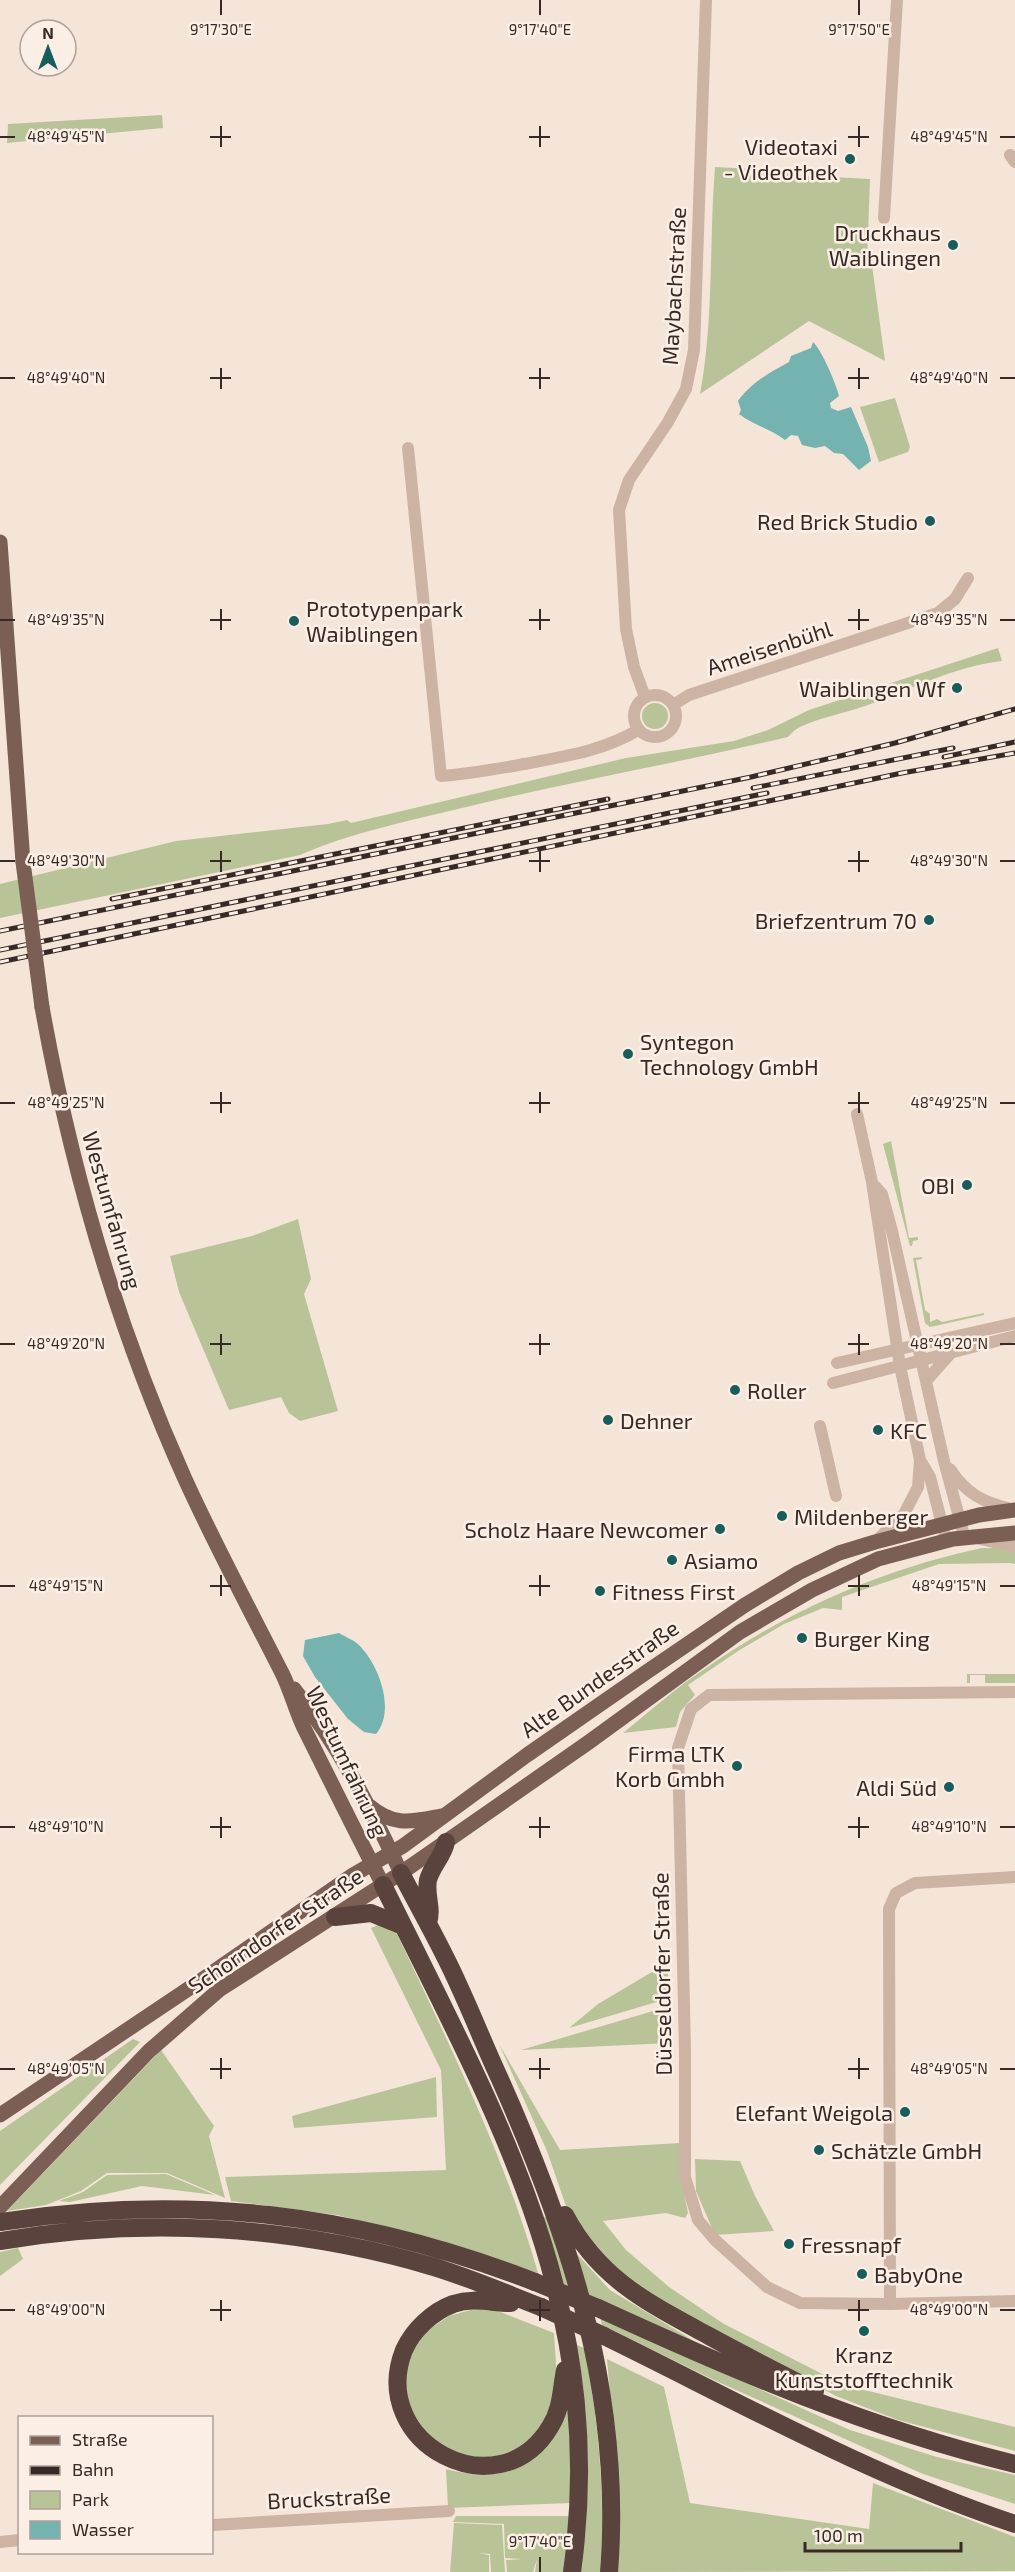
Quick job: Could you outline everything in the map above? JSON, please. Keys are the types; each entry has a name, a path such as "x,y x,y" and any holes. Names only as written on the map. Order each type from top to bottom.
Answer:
{"highway":[{"path":"428,1924 432,1911 428,1881 432,1870 444,1854 446,1842"},
{"path":"401,1873 459,1985 546,2190 573,2266 594,2349 603,2400 610,2477 609,2572"},
{"path":"383,1885 468,2055 530,2200 553,2276 570,2354 578,2413 580,2468 578,2525 572,2572"},
{"path":"335,1917 371,1913 403,1926"},
{"path":"546,2190 563,2212 586,2251 619,2283 663,2311 823,2395 840,2412"},
{"path":"0,2222 95,2210 162,2207 234,2210 359,2228 468,2258 535,2282 749,2376 840,2412 904,2434 1015,2464"},
{"path":"7,2240 64,2232 134,2228 211,2228 267,2233 350,2246 406,2260 460,2276 534,2304 604,2336 862,2464 948,2500 1015,2524"},
{"path":"534,2304 504,2303 481,2299 453,2304 426,2320 414,2333 401,2360 398,2380 402,2409 414,2432 435,2452 461,2463 490,2465 506,2462 524,2453 537,2445 559,2409 564,2391 564,2373 570,2354"}],"main road":[{"name":"Westumfahrung","path":"0,542 23,862 42,1006 54,1072 86,1205 128,1337 185,1479 383,1885"},
{"name":"Alte Bundesstraße","path":"391,1852 745,1605 798,1573 839,1554 875,1542 958,1520 1015,1510"},
{"name":"Alte Bundesstraße","path":"401,1873 589,1743 740,1632 812,1590 878,1558 947,1541 1015,1533"},
{"name":"Westumfahrung","path":"284,1678 329,1738 401,1873"},
{"path":"364,1801 381,1816 396,1821 413,1821 447,1815"},
{"name":"Schorndorfer Straße","path":"0,2115 391,1852"},
{"name":"Schorndorfer Straße","path":"0,2207 124,2075 179,2022 252,1968 401,1873"}],"street":[{"name":"Maybachstraße","path":"645,697 634,667 626,628 619,510 628,480 677,407 691,371 694,350 706,0"},
{"path":"884,218 897,0"},
{"path":"408,448 441,776 465,775 586,753 617,743 638,730"},
{"name":"Ameisenbühl","path":"673,705 689,696 938,613 955,599 968,578"},
{"path":"662,696 673,705 676,718 669,732 653,737 638,730 634,720 634,709 645,697 662,696"},
{"path":"856,1114 872,1182 900,1350 900,1366 920,1460 918,1487 914,1496 903,1514 875,1542"},
{"path":"872,1182 882,1194 958,1520 970,1538 1015,1547"},
{"path":"837,1363 1015,1323"},
{"path":"913,1327 926,1338 951,1339"},
{"path":"833,1383 1015,1336"},
{"path":"926,1381 951,1353"},
{"path":"820,1426 836,1496"},
{"path":"920,1460 930,1477 947,1541"},
{"path":"944,1461 959,1483 986,1503 1015,1510"},
{"name":"Düsseldorfer Straße","path":"1015,1692 710,1695 691,1709 678,1748 685,2051 685,2177 698,2220 714,2239 767,2287 800,2303 890,2304 1015,2301"},
{"path":"890,2304 889,1909 896,1893 915,1884 1015,1877"},
{"name":"Bruckstraße","path":"213,2525 449,2511"},
{"path":"0,2542 18,2540"}],"green space":[{"path":"162,115 163,128 7,143 8,124"},
{"path":"715,167 793,171 794,175 870,179 867,262 872,265 885,361 809,321 700,394 709,309"},
{"path":"895,398 910,447 908,452 879,462 860,407"},
{"path":"998,648 1002,661 967,668 932,679 865,706 815,721 797,729 788,737 540,790 418,819 358,834 300,855 0,918 0,884 176,841 347,820 351,823 626,758 734,741 768,730 809,710"},
{"path":"655,703 664,707 668,716 664,725 655,729 646,725 642,716 646,707"},
{"path":"891,1141 909,1238 918,1237 918,1240 913,1241 912,1246 910,1246 883,1144"},
{"path":"298,1219 311,1279 304,1294 338,1411 300,1421 289,1413 281,1397 229,1410 179,1292 170,1256 252,1236"},
{"path":"922,1257 916,1260 925,1310 930,1314 930,1322 937,1319 942,1322 984,1313 984,1315 930,1327 925,1323 913,1258"},
{"path":"982,1548 1008,1548 1015,1551 1015,1564 939,1564 842,1597 842,1610 823,1608 784,1624 738,1651 688,1685 695,1695 680,1712 676,1727 623,1733 706,1668 770,1628 804,1610 838,1594 909,1567"},
{"path":"967,1674 1015,1674 1015,1683 985,1683 985,1675 970,1675 970,1683 967,1683"},
{"path":"385,1922 396,1932 474,2100 509,2185 538,2273 439,2240 337,2215 231,2201 225,2177 446,2170 441,2070 371,1928"},
{"path":"667,1963 670,1998 569,2028 598,2004"},
{"path":"670,2006 671,2043 521,2050"},
{"path":"133,2039 140,2042 0,2185 0,2131"},
{"path":"499,2044 560,2150 680,2143 682,2183 688,2213 685,2218 666,2213 603,2221 626,2250 669,2287 724,2324 844,2385 1015,2427 1015,2451 898,2420 836,2396 719,2334 621,2276 585,2238 566,2206 547,2151"},
{"path":"161,2050 214,2126 209,2136 225,2198 167,2173 107,2173 81,2191 46,2205 7,2211"},
{"path":"436,2077 437,2117 294,2128 292,2116"},
{"path":"695,2159 740,2161 774,2231 715,2235 696,2191"},
{"path":"166,2174 215,2195 142,2186 70,2202 59,2201 83,2192 107,2175"},
{"path":"548,2216 572,2288 560,2283 541,2218"},
{"path":"18,2248 23,2259 0,2276 0,2252"},
{"path":"577,2254 610,2290 709,2350 587,2294"},
{"path":"474,2309 498,2311 554,2333 557,2379 555,2403 530,2443 487,2461 436,2447 407,2404 404,2378 411,2353 427,2331 449,2316"},
{"path":"600,2317 850,2430 937,2457 1015,2475 1015,2504 923,2474 716,2381 602,2325"},
{"path":"575,2344 586,2349 597,2433 602,2515 600,2572 578,2572 586,2504 586,2431"},
{"path":"607,2359 664,2387 690,2503 869,2529 873,2483 1015,2537 1015,2571 615,2572 617,2475"},
{"path":"567,2402 570,2432 570,2503 448,2508 446,2469 488,2473 516,2467 529,2460 553,2436"},
{"path":"456,2516 570,2516 564,2572 535,2572 537,2559 533,2572 507,2572 506,2560 522,2559 505,2558 504,2524 453,2522"},
{"path":"454,2523 502,2525 505,2572 491,2572 490,2554 478,2553 489,2555 489,2572 450,2572"}],"water":[{"path":"813,342 824,359 839,396 830,403 831,408 838,411 851,407 868,447 871,461 859,470 843,454 834,453 825,446 815,448 802,445 798,436 791,435 785,440 739,414 741,410 738,401 749,388 789,362 791,356 811,348"},
{"path":"339,1633 359,1645 373,1664 383,1688 385,1713 376,1734 364,1732 348,1719 315,1677 303,1656 305,1640"}],"railway":[{"path":"0,931 751,777 895,743 1015,709"},
{"path":"944,757 1015,742"},
{"path":"753,788 953,748"},
{"path":"0,962 902,773 1015,753"},
{"path":"0,950 767,793"},
{"path":"112,899 608,799"}],"place":[{"name":"Videotaxi - Videothek","path":"850,159"},
{"name":"Druckhaus Waiblingen","path":"953,245"},
{"name":"Red Brick Studio","path":"930,521"},
{"name":"Prototypenpark Waiblingen","path":"294,621"},
{"name":"Waiblingen Wf","path":"957,688"},
{"name":"Briefzentrum 70","path":"929,920"},
{"name":"Syntegon Technology GmbH","path":"628,1054"},
{"name":"OBI","path":"967,1185"},
{"name":"Roller","path":"735,1390"},
{"name":"Dehner","path":"608,1420"},
{"name":"KFC","path":"878,1430"},
{"name":"Mildenberger","path":"782,1516"},
{"name":"Scholz Haare Newcomer","path":"720,1529"},
{"name":"Asiamo","path":"672,1560"},
{"name":"Fitness First","path":"600,1591"},
{"name":"Burger King","path":"802,1638"},
{"name":"Firma LTK Korb Gmbh","path":"737,1766"},
{"name":"Aldi Süd","path":"949,1787"},
{"name":"Elefant Weigola","path":"905,2112"},
{"name":"Schätzle GmbH","path":"819,2150"},
{"name":"Fressnapf","path":"789,2244"},
{"name":"BabyOne","path":"862,2274"},
{"name":"Kranz Kunststofftechnik","path":"864,2331"}]}
